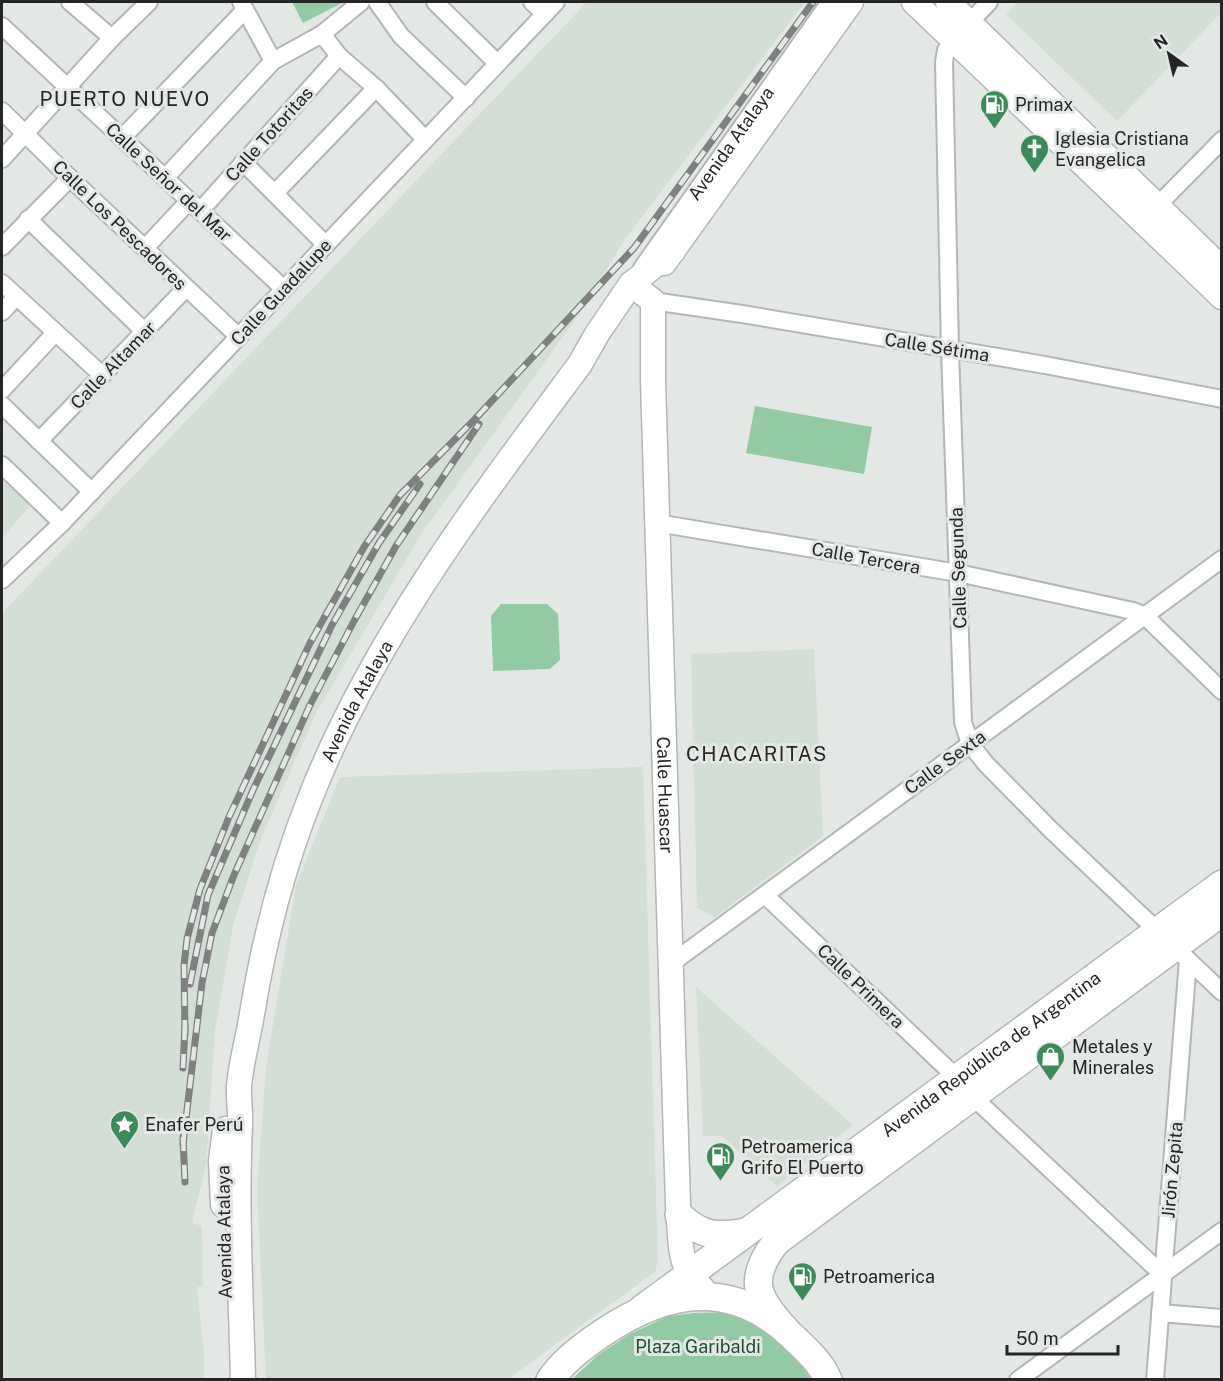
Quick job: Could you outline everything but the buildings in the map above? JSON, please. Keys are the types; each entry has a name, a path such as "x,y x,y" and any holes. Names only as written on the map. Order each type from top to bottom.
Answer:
{"main road":[{"name":"Avenida Atalaya","path":"243,1380 238,1161 241,1079 260,966 279,888 310,796 347,717 387,642 452,539 580,364 605,340 673,252 851,2"},
{"path":"914,2 968,38 1157,206 1221,269"},
{"path":"948,2 968,38 1221,297"},
{"name":"Calle Huascar","path":"642,292 657,523 669,965 679,1215 681,1254 689,1275"},
{"name":"Avenida República de Argentina","path":"1173,946 1221,884"},
{"name":"Avenida República de Argentina","path":"642,1309 746,1232 1221,912"},
{"name":"Avenida Atalaya","path":"227,1380 221,1161 226,1122 241,1079"},
{"name":"Avenida República de Argentina","path":"786,1330 764,1305 759,1295 757,1282 762,1263 776,1242 964,1087"},
{"path":"679,1215 688,1224 711,1234 723,1236 746,1232"},
{"path":"689,1275 708,1293 753,1307 770,1316 786,1330 821,1369 836,1380"},
{"path":"551,1377 596,1337 642,1309 663,1301 691,1297 720,1298"}],"street":[{"path":"70,2 112,38"},
{"path":"2,159 112,38 149,2"},
{"path":"165,178 273,61 322,34 361,2"},
{"path":"377,2 401,36 466,98"},
{"path":"435,2 497,63"},
{"path":"532,2 550,8"},
{"name":"Avenida Atalaya","path":"642,292 830,2"},
{"path":"968,38 989,2"},
{"path":"122,138 243,6 273,61"},
{"name":"Calle Guadalupe","path":"2,580 63,523 550,8"},
{"name":"Calle Señor del Mar","path":"2,26 284,289"},
{"path":"322,34 339,56 376,88 425,139"},
{"name":"Calle Segunda","path":"968,38 946,50 944,62 950,350 963,722 970,744 986,764 1051,830 1221,992"},
{"name":"Calle Totoritas","path":"145,248 243,162 339,56"},
{"path":"275,193 376,88"},
{"name":"Calle Los Pescadores","path":"2,111 69,178 239,337"},
{"path":"1157,206 1221,140"},
{"path":"243,162 326,244"},
{"path":"2,247 69,178"},
{"path":"28,219 145,332"},
{"path":"2,283 102,375"},
{"name":"Calle Altamar","path":"39,441 186,288"},
{"name":"Calle Sétima","path":"642,292 742,314 1045,365 1221,399"},
{"path":"2,312 16,297"},
{"path":"2,390 55,333"},
{"path":"2,405 92,492"},
{"path":"2,465 63,523"},
{"name":"Calle Tercera","path":"657,523 958,573 1133,610 1145,616 1221,691"},
{"name":"Calle Sexta","path":"669,965 1221,559"},
{"name":"Calle Primera","path":"765,894 964,1087 1163,1275"},
{"name":"Jirón Zepita","path":"1155,1380 1163,1275 1173,946"},
{"path":"1018,1380 1221,1232"},
{"path":"1160,1312 1221,1318"}],"shaded area":[{"path":"587,2 805,2 625,239 580,313 420,536 316,713 260,841 233,926 215,1030 206,1166 192,1223 202,1226 203,1287 197,1287 204,1353 204,1379 2,1379 2,613"},
{"path":"1018,2 1221,2 1221,13 1117,121 1006,14"},
{"path":"2,479 30,506 2,538"},
{"path":"814,649 823,836 715,917 697,908 691,654"},
{"path":"643,767 658,1261 655,1272 508,1379 266,1379 257,1189 266,1068 296,885 340,777"},
{"path":"696,987 853,1125 777,1186 722,1136 703,1136"}],"green space":[{"path":"292,2 344,2 303,23"},
{"path":"755,406 872,427 864,474 746,453"},
{"path":"501,604 547,604 558,614 560,660 550,669 493,671 491,616"},
{"name":"Plaza Garibaldi","path":"722,1313 762,1329 794,1356 811,1379 571,1380 598,1355 628,1335 668,1316"}],"railway":[{"path":"185,1034 184,965 187,939 200,889 229,817 310,643 364,547 400,495 476,418 634,248 813,2"},
{"path":"183,1144 202,983 212,933 234,875 310,705 354,621 396,546 479,424"},
{"path":"190,984 208,895 253,790 332,625 379,543 420,484"},
{"path":"183,1068 185,1026"},
{"path":"183,1137 185,1182"}],"place":[{"name":"Primax","path":"994,130"},
{"name":"Iglesia Cristiana Evangelica","path":"1034,174"},
{"name":"Metales y Minerales","path":"1051,1082"},
{"name":"Enafer Perú","path":"124,1150"},
{"name":"Petroamerica Grifo El Puerto","path":"720,1182"},
{"name":"Petroamerica","path":"802,1302"}],"district":[{"name":"PUERTO NUEVO","path":"125,99"},
{"name":"CHACARITAS","path":"757,754"}]}
